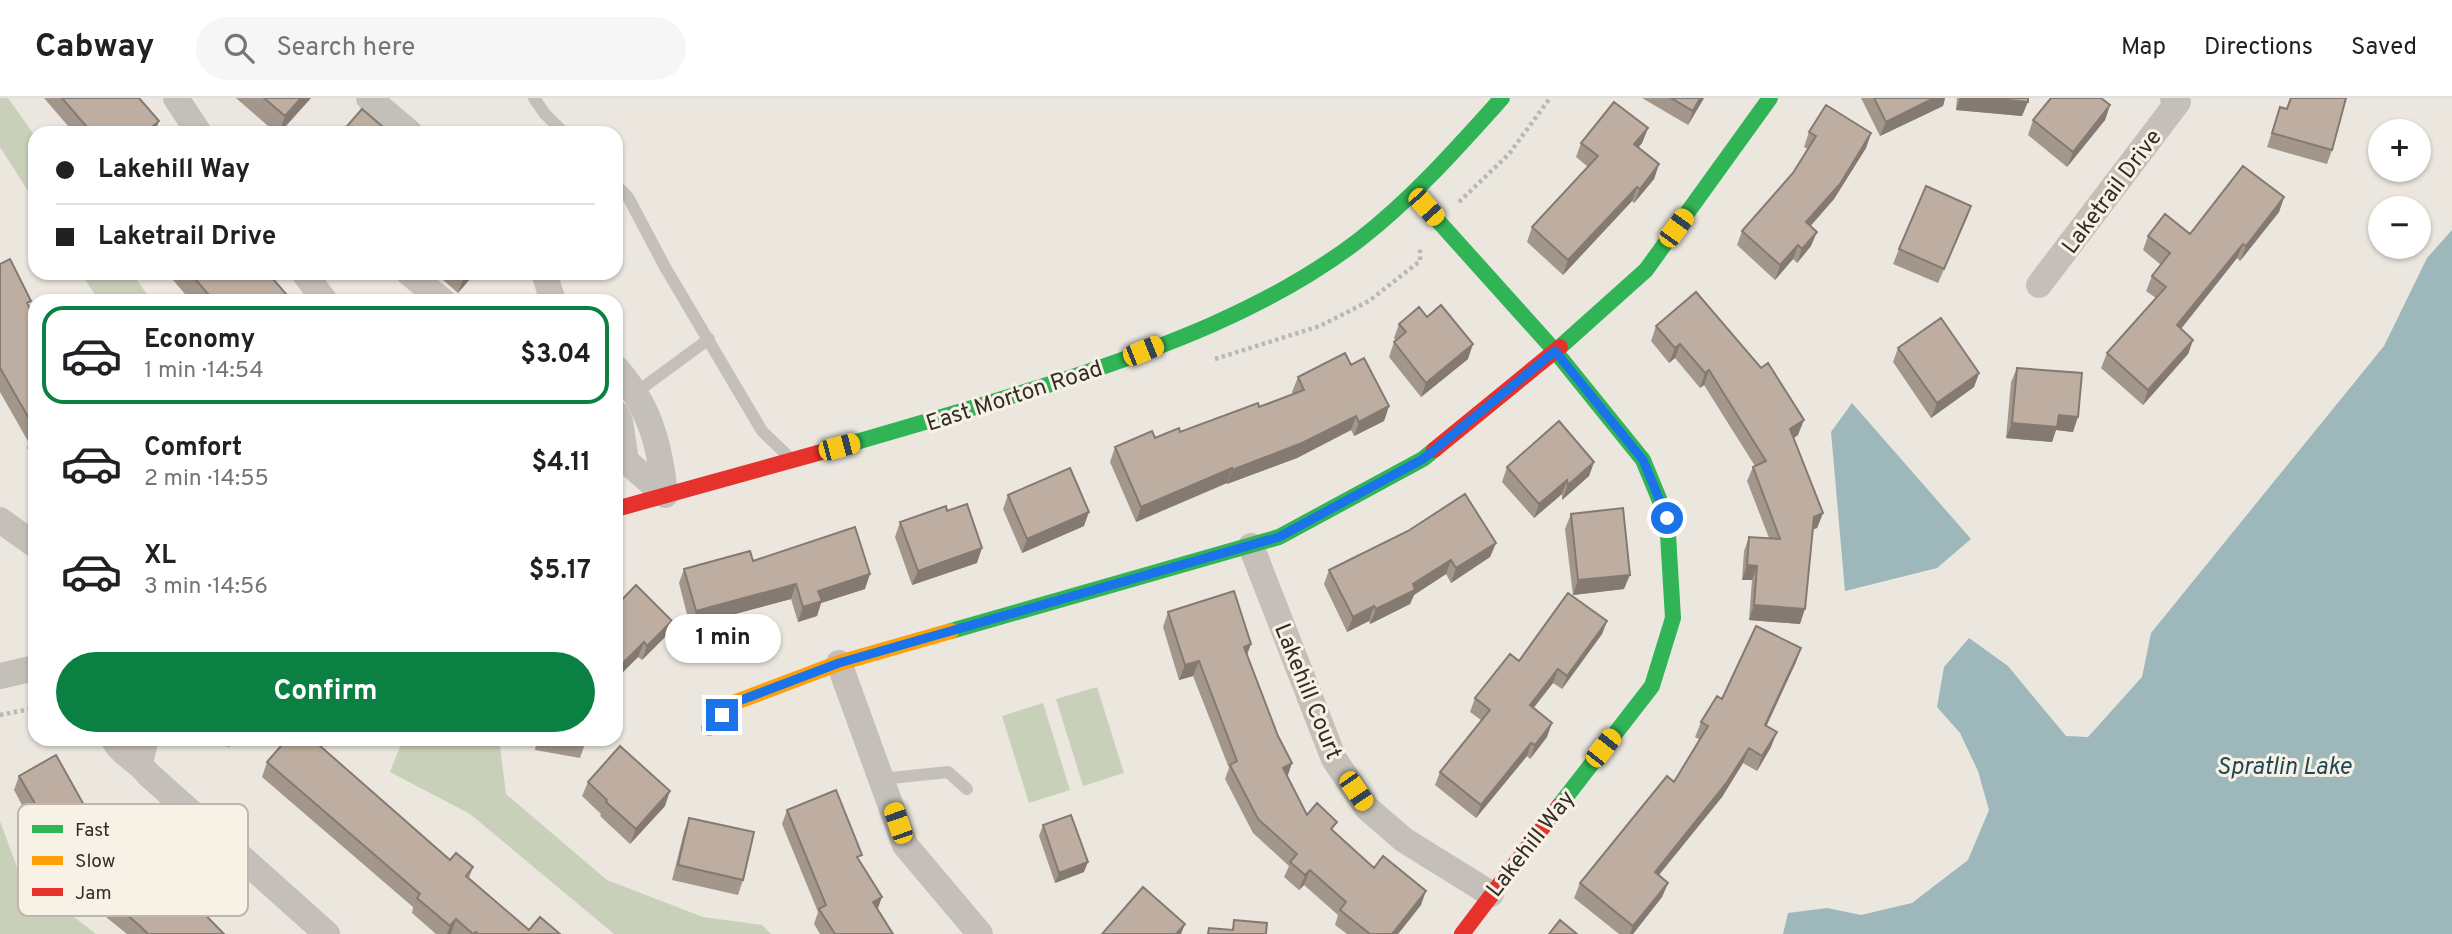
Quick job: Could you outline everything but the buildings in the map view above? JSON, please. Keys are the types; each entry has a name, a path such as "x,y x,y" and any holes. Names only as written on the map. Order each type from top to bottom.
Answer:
{"street":[{"path":"176,98 194,126"},
{"path":"369,98 402,126"},
{"name":"East Morton Road","path":"623,507 909,428 1095,370 1238,313 1288,287 1336,257 1381,222 1413,193 1502,98"},
{"path":"709,728 736,702 839,663 1279,537 1423,459 1555,351 1646,270 1770,98"},
{"name":"Laketrail Drive","path":"2039,285 2178,102 2173,98"},
{"name":"Lakehill Way","path":"1413,193 1555,351 1643,460 1667,518 1673,618 1652,686 1462,934"},
{"path":"418,280 434,294"},
{"path":"623,376 629,382 626,400 647,415 661,454 665,495"},
{"path":"623,441 626,461 665,495"},
{"path":"0,520 28,540"},
{"name":"Lakehill Court","path":"1251,546 1334,759 1367,808 1404,840 1491,894"},
{"path":"839,663 905,845 980,934"},
{"path":"0,676 28,670"},
{"path":"117,746 143,751 148,774 182,804"},
{"path":"248,863 327,934"}],"lane":[{"path":"534,98 558,126"},
{"path":"623,192 762,431 792,460"},
{"path":"626,400 709,340"},
{"path":"882,779 948,772 967,789"}],"path":[{"path":"0,715 28,709"}],"green space":[{"path":"0,98 8,98 28,126 28,191 0,147"},
{"path":"86,280 137,280 147,294 94,294"},
{"path":"1097,687 1124,773 1083,786 1056,699"},
{"path":"1043,703 1070,790 1029,803 1002,716"},
{"path":"400,746 500,746 506,794 607,880 703,917 762,925 771,934 614,934 470,814 390,772"},
{"path":"0,821 18,870 18,916 73,916 96,934 0,934"}],"water":[{"name":"Spratlin Lake","path":"2452,230 2452,934 1783,934 1788,913 1827,908 1861,915 1912,903 1968,860 1989,810 1978,771 1960,733 1937,707 1944,667 1969,638 2008,666 2066,736 2088,737 2142,677 2151,633 2384,346 2427,259 2431,259 2431,254"},
{"path":"1852,403 1971,539 1937,568 1845,591 1831,432"}],"traffic: fast":[{"path":"818,453 1096,369 1175,340 1252,306 1325,264 1379,224 1434,172 1502,98"},
{"path":"1560,347 1646,270 1770,98"},
{"path":"1413,193 1555,351 1643,460 1667,518 1673,618 1652,686 1559,806"},
{"path":"951,631 1279,537 1423,459 1434,450"}],"traffic: slow":[{"path":"709,728 736,702 839,663 951,631"}],"traffic: jam":[{"path":"1434,450 1560,347"},
{"path":"623,507 818,453"},
{"path":"1462,934 1559,806"}],"route":[{"path":"722,715 736,702 839,663 1279,537 1423,459 1555,351 1643,460 1667,518"}]}
